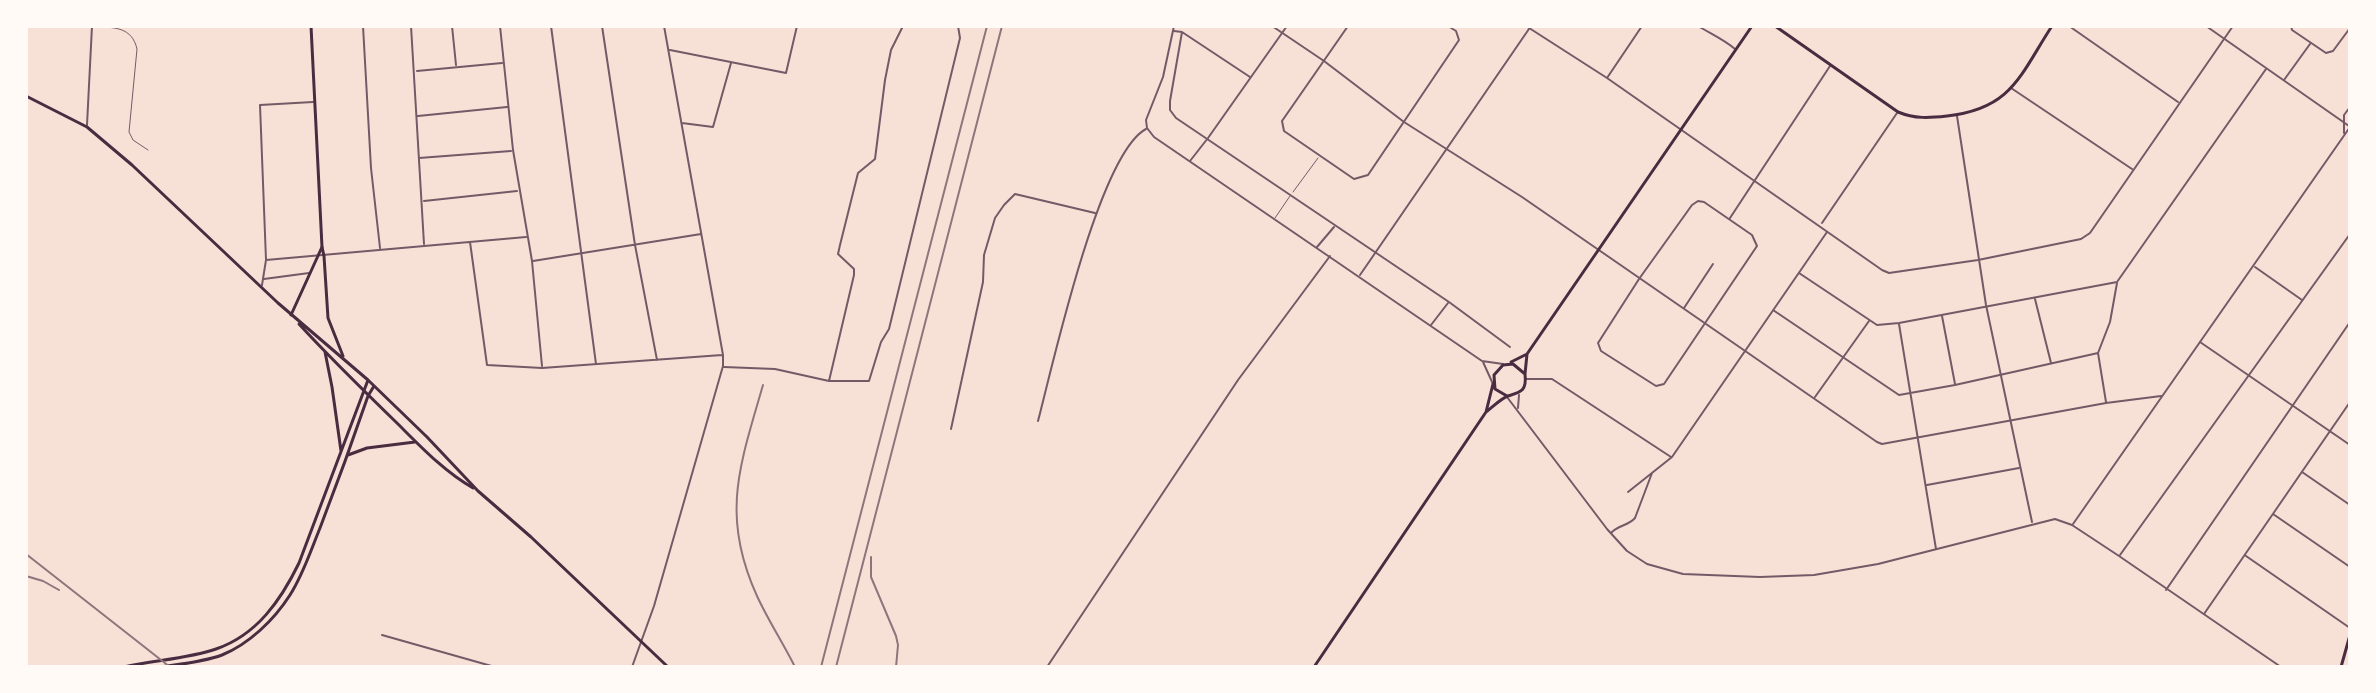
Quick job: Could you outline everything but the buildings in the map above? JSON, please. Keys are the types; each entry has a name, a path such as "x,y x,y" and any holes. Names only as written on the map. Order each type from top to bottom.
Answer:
{"main road":[{"path":"311,26 328,318 345,359"},
{"path":"1486,412 1496,371 1527,354 1752,26"},
{"path":"1776,26 1898,112 1916,118 1957,115 1989,106 2011,88 2052,26"},
{"path":"26,96 87,127 141,173 291,315 368,380 478,491 668,667"},
{"path":"291,315 322,247"},
{"path":"291,315 416,442 457,479 478,491"},
{"path":"325,352 342,451"},
{"path":"1314,667 1486,412 1507,396 1519,393 1525,385 1527,354"},
{"path":"1508,364 1518,366 1525,377"},
{"path":"124,667 215,649 260,622 272,609 286,590 299,563 368,380"},
{"path":"1493,384 1498,392 1507,396"},
{"path":"161,667 221,655 242,644 277,613 291,594 305,565 374,386"},
{"path":"348,455 391,444 416,442"},
{"path":"2341,667 2350,635"}],"street":[{"path":"87,127 92,26"},
{"path":"363,26 371,168 380,249"},
{"path":"411,26 424,246"},
{"path":"452,26 457,67"},
{"path":"500,26 518,190 532,261 542,368"},
{"path":"551,26 597,365"},
{"path":"602,26 635,245 657,361"},
{"path":"632,667 654,606 723,366 664,26"},
{"path":"669,49 786,73 797,26"},
{"path":"829,381 854,275 854,269 838,254 858,173 875,159 891,50 903,26"},
{"path":"723,366 775,369 829,381 869,381 881,342 889,329 960,38 958,26"},
{"path":"1174,26 1164,72 1146,120 1147,128 1154,137 1482,361 1508,364"},
{"path":"1272,26 1404,122 1522,197 1877,442 1882,444 2011,419 2163,395"},
{"path":"1190,161 1287,26"},
{"path":"1348,26 1282,121 1284,131 1354,179 1368,175 1459,40 1456,31 1448,26"},
{"path":"1607,78 1642,26"},
{"path":"1698,26 1717,35 1736,50"},
{"path":"2069,26 2179,103"},
{"path":"2072,525 2350,127 2206,26"},
{"path":"1360,276 1529,27 1889,273 1978,260 2081,239 2090,233 2233,26"},
{"path":"2291,26 2292,30 2326,53 2333,51 2350,28"},
{"path":"1173,31 1182,32 1251,78"},
{"path":"1182,32 1170,110 1176,118 1449,302 1510,347"},
{"path":"2284,80 2311,44"},
{"path":"682,123 713,127 731,62"},
{"path":"414,71 503,63"},
{"path":"1730,219 1830,66"},
{"path":"2106,403 2098,353 2110,322 2117,282 2267,68"},
{"path":"1164,72 1174,74"},
{"path":"2011,88 2133,169"},
{"path":"261,287 266,260 260,105 314,102"},
{"path":"417,116 508,106"},
{"path":"2344,134 2344,115 2350,107"},
{"path":"1820,225 1898,112"},
{"path":"1957,115 1986,305 2032,524"},
{"path":"1038,421 1095,213 1130,145 1147,128"},
{"path":"419,158 513,150"},
{"path":"422,201 518,190"},
{"path":"951,429 983,282 984,255 995,218 1015,194 1095,213"},
{"path":"1695,202 1704,202 1730,219 1752,235 1757,246 1664,384 1650,384 1601,351 1598,346 1600,339 1695,202"},
{"path":"1317,247 1335,226"},
{"path":"1628,492 1672,457 1828,231"},
{"path":"532,261 701,234"},
{"path":"2119,556 2350,234"},
{"path":"266,260 527,236"},
{"path":"470,242 487,365 542,368 723,355"},
{"path":"1047,667 1238,380 1330,256"},
{"path":"1683,309 1713,264"},
{"path":"2253,265 2303,300"},
{"path":"263,279 310,273"},
{"path":"1799,273 1877,325 2117,282"},
{"path":"2035,298 2051,364"},
{"path":"1431,325 1449,302"},
{"path":"1773,310 1899,395 2098,353"},
{"path":"1942,315 1955,385"},
{"path":"1814,399 1870,320"},
{"path":"2166,590 2350,322"},
{"path":"1899,323 1936,549"},
{"path":"2200,342 2350,445"},
{"path":"1482,361 1493,384"},
{"path":"1525,377 1552,379 1672,457"},
{"path":"1518,409 1519,393"},
{"path":"1507,396 1611,533 1627,551 1647,564 1683,574 1760,577 1814,575 1876,564 2055,519 2072,525 2281,667"},
{"path":"2204,614 2350,402"},
{"path":"1926,485 2021,467"},
{"path":"1611,533 1630,524 1635,518 1652,472"},
{"path":"2302,472 2350,505"},
{"path":"2273,514 2350,567"},
{"path":"2244,555 2350,628"},
{"path":"382,635 495,667"}],"lane":[{"path":"92,26 125,30 135,40 137,49 129,132 133,140 148,150"},
{"path":"1275,218 1319,156"}],"railway":[{"path":"821,667 987,26"},
{"path":"836,667 1002,26"},
{"path":"763,385 741,466 737,515 739,540 757,596 795,667"},
{"path":"26,554 170,667"},
{"path":"871,557 871,577 896,636 896,667"},
{"path":"26,576 59,590"}]}
